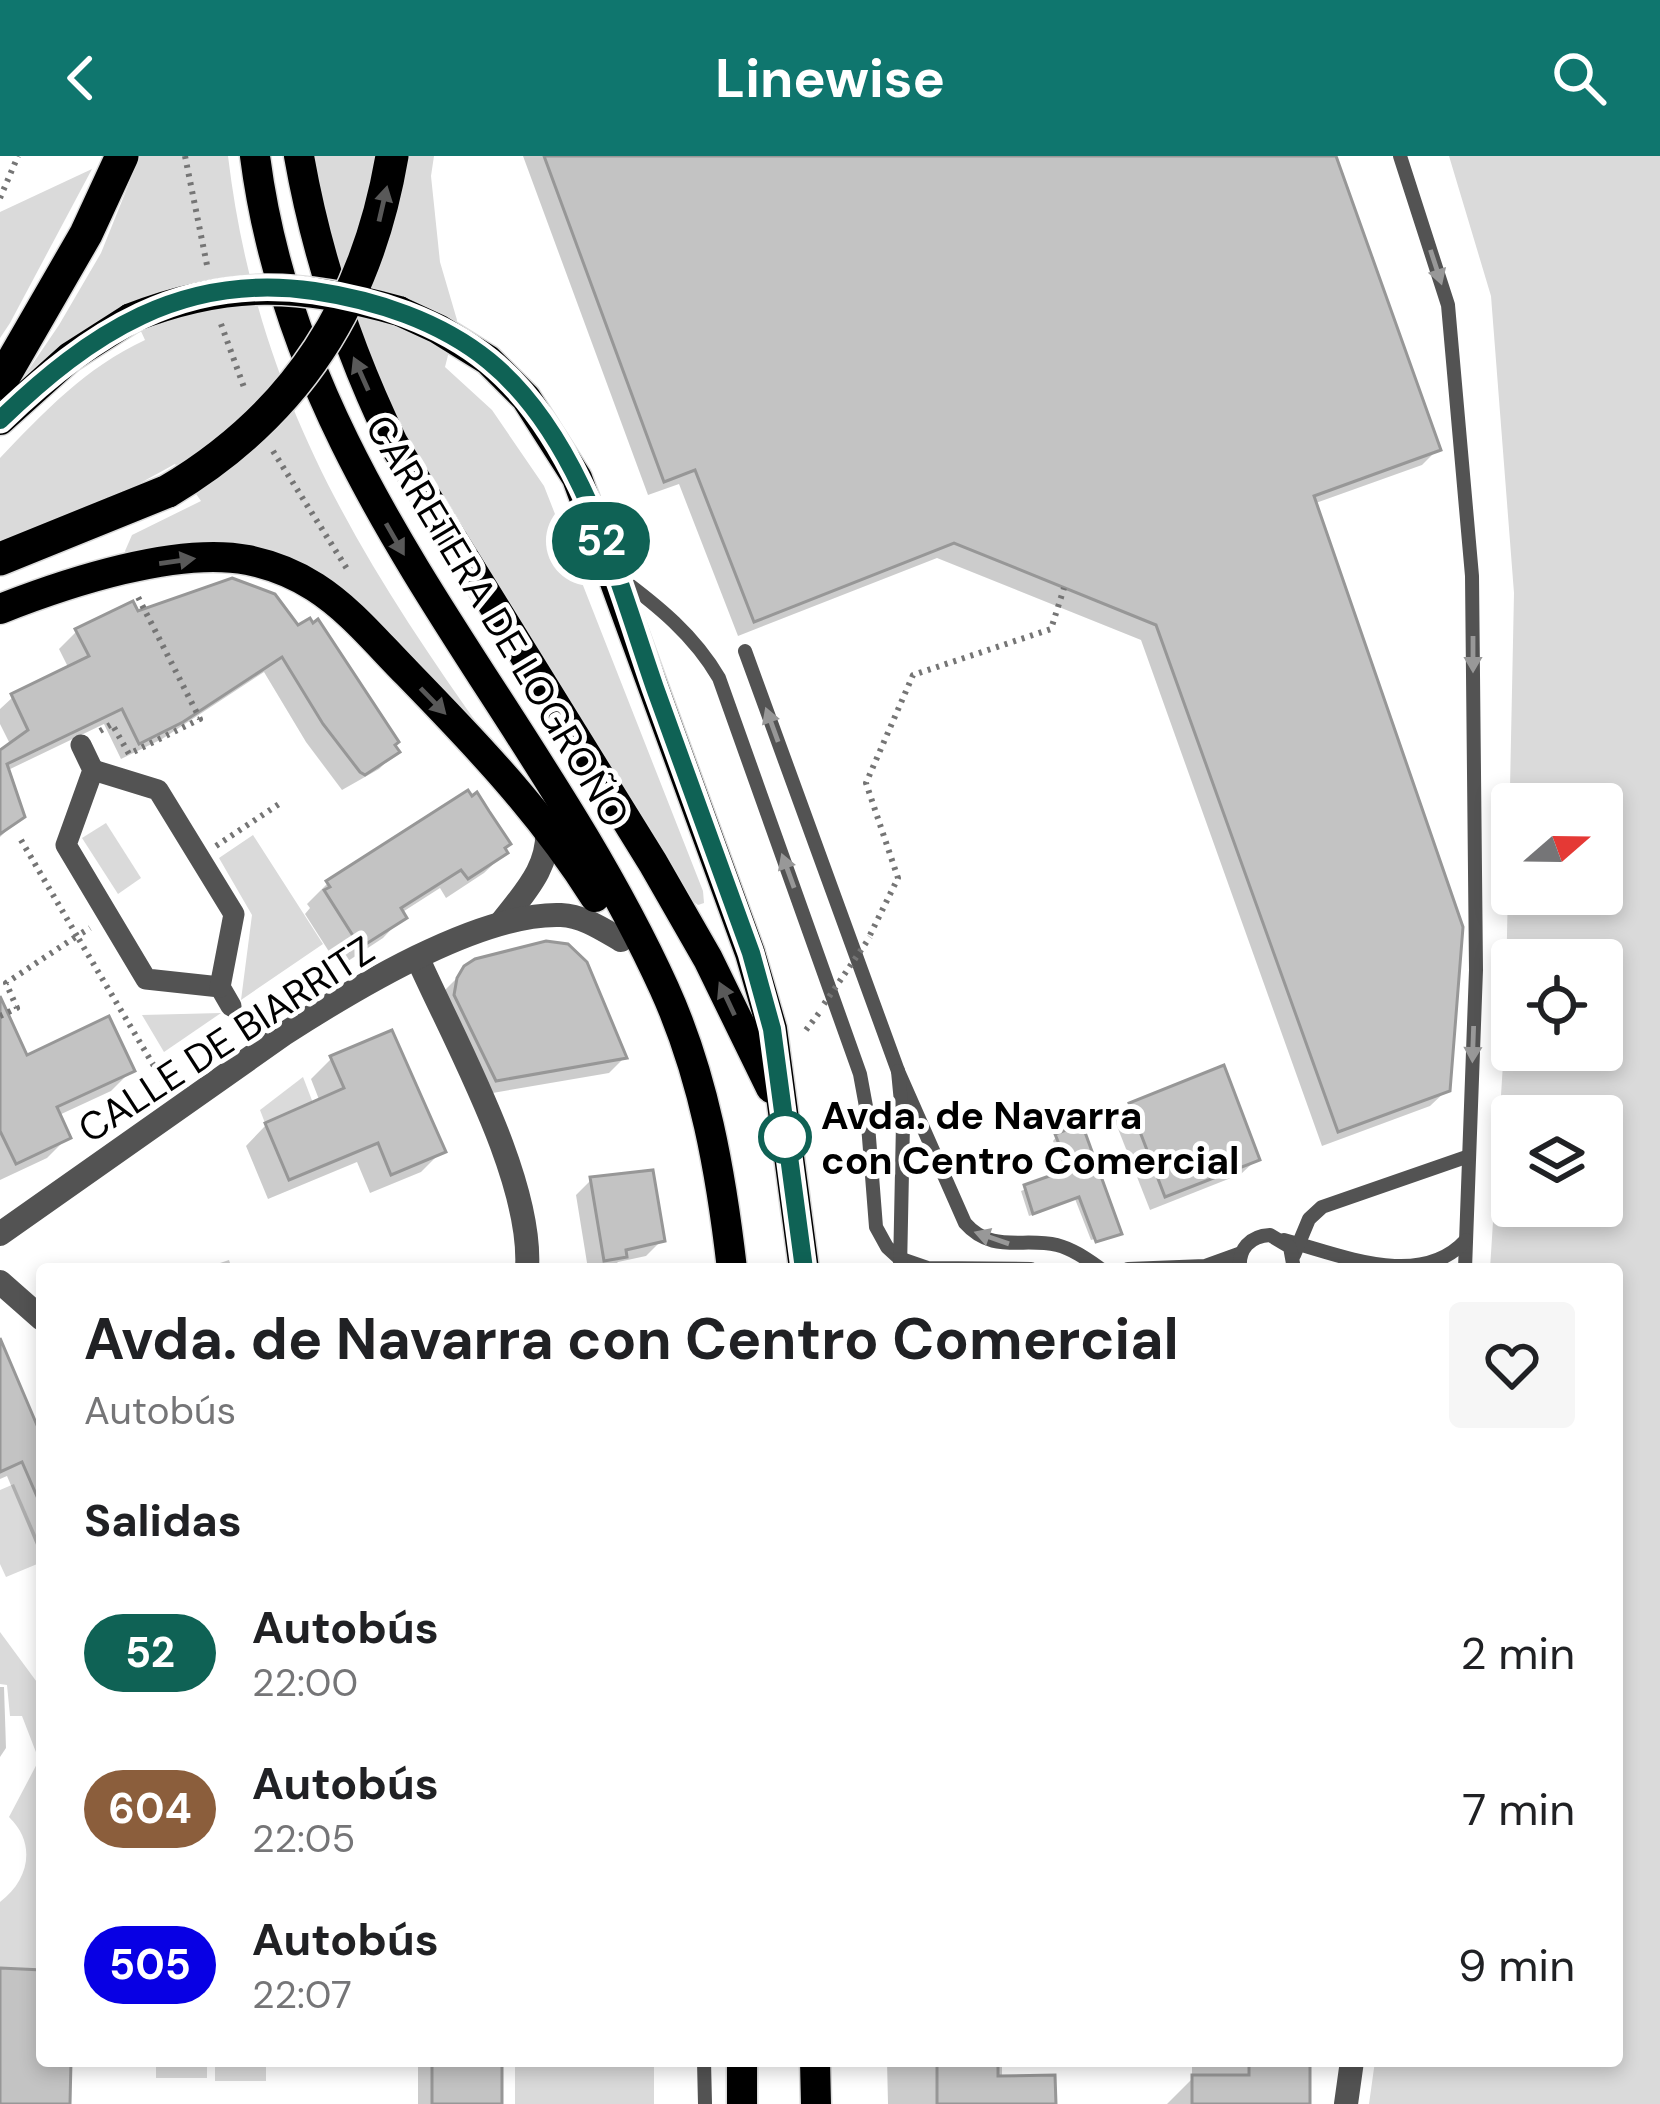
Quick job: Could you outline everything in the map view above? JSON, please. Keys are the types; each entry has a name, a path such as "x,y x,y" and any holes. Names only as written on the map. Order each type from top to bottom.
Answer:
{"highway":[{"path":"17,386 122,156"},
{"path":"0,560 168,491 243,441 312,362 371,250 392,156"}],"main road":[{"name":"CARRETERA DE LOGROÑO","path":"255,156 275,258 325,405 414,572 546,774 625,908 687,1044"},
{"name":"CARRETERA DE LOGROÑO","path":"298,156 335,310 393,442 653,863 708,959 779,1104"},
{"path":"0,420 17,386 131,318 195,296 254,288 342,295 399,311 488,360 526,398 578,478 751,953 772,1029 803,1263"},
{"path":"0,609 167,562 243,559 274,567 320,590 354,619 547,824 687,1044 708,1120 731,1263"},
{"path":"742,2067 742,2104"},
{"path":"815,2067 815,2104"}],"street":[{"path":"81,746 93,770 158,790 206,852 234,914 226,997 146,979 66,845 93,770"},
{"name":"CALLE DE BIARRITZ","path":"501,922 540,870 547,849 547,824"},
{"name":"CALLE DE BIARRITZ","path":"0,1234 331,1003 418,958 501,922 572,916 621,940"},
{"path":"418,958 508,1164 526,1220 527,1263"},
{"path":"0,1282 36,1314"},
{"path":"1346,2104 1351,2067"}],"lane":[{"path":"1400,156 1448,305 1472,576 1476,970 1465,1263"},
{"path":"614,574 656,602 707,657 719,678 860,1074 875,1227 898,1258 913,1263"},
{"path":"745,651 898,1071 972,1231 995,1243 1059,1245 1090,1263"},
{"path":"898,1071 901,1263"},
{"path":"1293,1252 1309,1220 1322,1207 1469,1156"},
{"path":"1241,1261 1250,1242 1263,1236 1293,1252 1359,1263"},
{"path":"1400,1263 1446,1258 1466,1240"},
{"path":"704,2067 705,2104"}],"path":[{"path":"0,198 18,156"},
{"path":"81,746 79,742 112,724 129,754 200,719 132,585"},
{"path":"806,1030 870,937 898,878 866,783 913,675 1051,629 1064,588"},
{"path":"206,852 282,802"},
{"path":"21,840 180,1109"},
{"path":"0,1016 17,1008 6,983 91,928"}],"shaded area":[{"path":"140,156 228,156 262,320 319,465 395,602 488,739 286,568 129,561 125,551 132,535 201,501 175,464 124,492 0,542 0,458 85,377 145,340 129,305 100,319 25,375 101,253"},
{"path":"308,156 434,156 431,176 440,262 457,320 445,367 492,410 544,486 704,903 690,899 373,387"},
{"path":"1449,156 1660,156 1660,2104 1369,2104 1374,2067 1623,2067 1623,1263 1490,1263 1493,1227 1623,1227 1623,1095 1501,1095 1503,1071 1623,1071 1623,939 1507,939 1507,915 1623,915 1623,783 1510,783 1514,593 1491,296"},
{"path":"92,169 10,323 0,338 0,212"},
{"path":"106,823 141,878 118,894 82,838"},
{"path":"253,835 323,944 241,1000 252,915 219,858"},
{"path":"221,1013 164,1052 142,1015"},
{"path":"303,1077 313,1103 265,1123 260,1110"},
{"path":"14,1484 36,1535 36,1564 6,1577 0,1564 0,1490"},
{"path":"0,1632 36,1681 36,1752 22,1716 10,1716 7,1685 0,1684"},
{"path":"36,1766 36,2067 71,2067 70,2104 0,2104 0,1902 18,1883 26,1861 23,1839 9,1817"},
{"path":"156,2067 207,2067 207,2078 156,2078"},
{"path":"215,2067 266,2067 266,2081 215,2081"},
{"path":"515,2067 654,2067 654,2104 515,2104"}],"building":[{"path":"544,156 1336,156 1441,450 1314,496 1463,927 1450,1091 1338,1132 1156,625 954,543 754,622 695,470 664,482"},
{"path":"232,578 275,594 298,625 318,619 399,742 395,745 400,752 365,775 360,772 323,724 282,657 183,722 139,744 122,709 7,764 25,817 0,834 0,750 28,730 11,694 89,656 75,629 133,601 138,611"},
{"path":"468,790 472,796 477,792 511,844 505,848 508,853 468,879 461,870 401,908 407,918 366,944 363,939 357,942 324,890 330,887 326,881"},
{"path":"546,941 568,944 587,962 627,1058 496,1081 454,995 457,978 475,959"},
{"path":"0,996 27,1055 109,1016 135,1071 57,1107 71,1138 16,1164 0,1131"},
{"path":"392,1030 446,1152 391,1175 378,1143 289,1180 265,1123 344,1088 330,1056"},
{"path":"1224,1065 1260,1160 1165,1197 1129,1103"},
{"path":"1082,1124 1122,1234 1096,1242 1079,1197 1033,1214 1024,1185 1069,1169 1055,1134"},
{"path":"653,1170 665,1241 604,1261 590,1177"},
{"path":"0,1338 36,1423 36,1494 22,1462 0,1472"},
{"path":"0,1968 36,1970 36,2067 71,2067 70,2104 0,2104"},
{"path":"432,2067 502,2067 502,2104 432,2104"},
{"path":"937,2067 998,2067 998,2076 1055,2075 1056,2104 937,2104"},
{"path":"1249,2067 1310,2067 1310,2104 1192,2104 1192,2075 1249,2075"}],"bus line":[{"name":"52","path":"0,420 70,357 131,318 195,296 254,288 342,295 399,311 488,360 526,398 578,478 751,953 772,1029 803,1263"}],"place":[{"name":"Avda. de Navarra con Centro Comercial","path":"785,1137"}]}
